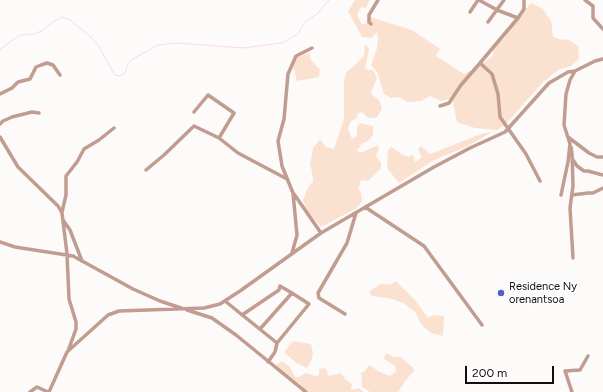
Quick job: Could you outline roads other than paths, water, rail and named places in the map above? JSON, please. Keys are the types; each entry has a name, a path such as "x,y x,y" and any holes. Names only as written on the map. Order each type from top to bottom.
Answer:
{"street":[{"path":"371,24 369,22 369,15 378,0"},
{"path":"470,12 478,0 497,10 518,18"},
{"path":"488,22 504,0"},
{"path":"440,106 449,103 461,85 518,18 524,10 524,0"},
{"path":"586,0 593,6 594,18 603,29"},
{"path":"312,48 296,56 288,74 284,119 278,141 282,166 293,194 321,233"},
{"path":"67,352 108,314 120,311 204,308 220,304 240,292 321,233 447,160 505,132 549,83 568,72 575,71 603,58"},
{"path":"0,94 12,88 18,82 30,79 36,67 47,63 53,65 60,75"},
{"path":"480,63 492,74 498,94 500,117 526,154 540,181"},
{"path":"573,258 570,208 572,195 572,159 570,144 564,125 566,94 570,80 575,71"},
{"path":"194,112 208,95 234,113 219,138"},
{"path":"0,124 12,117 32,112 39,113"},
{"path":"146,170 194,126 219,138 238,153 287,179"},
{"path":"30,392 37,387 49,392 76,329 76,322 69,299 67,254 62,214 62,207 66,195 66,176 84,149 99,140 114,128"},
{"path":"568,136 589,153 597,157 603,157"},
{"path":"0,137 18,167 58,206 62,214"},
{"path":"561,195 570,144"},
{"path":"572,159 577,166 584,171 603,175"},
{"path":"572,195 593,193 603,188"},
{"path":"292,253 297,235 293,194"},
{"path":"365,207 424,246 482,324"},
{"path":"345,314 319,298 318,293 347,243 356,212"},
{"path":"63,220 70,230 82,261"},
{"path":"0,242 15,247 67,254 132,289 160,301 212,318 236,335 306,392"},
{"path":"242,315 279,290 280,286 309,304 277,343 275,352 268,362"},
{"path":"260,330 292,293"},
{"path":"225,300 277,343"},
{"path":"572,392 565,371 580,370 588,356"}],"waterway":[{"path":"0,49 20,35 33,34 42,31 62,17 70,20 91,37 98,45 115,75 120,76 125,73 131,60 158,45 177,43 243,48 282,43 298,34 304,23 318,13 329,0"}],"place":[{"name":"Residence Ny orenantsoa","path":"501,293"}]}
